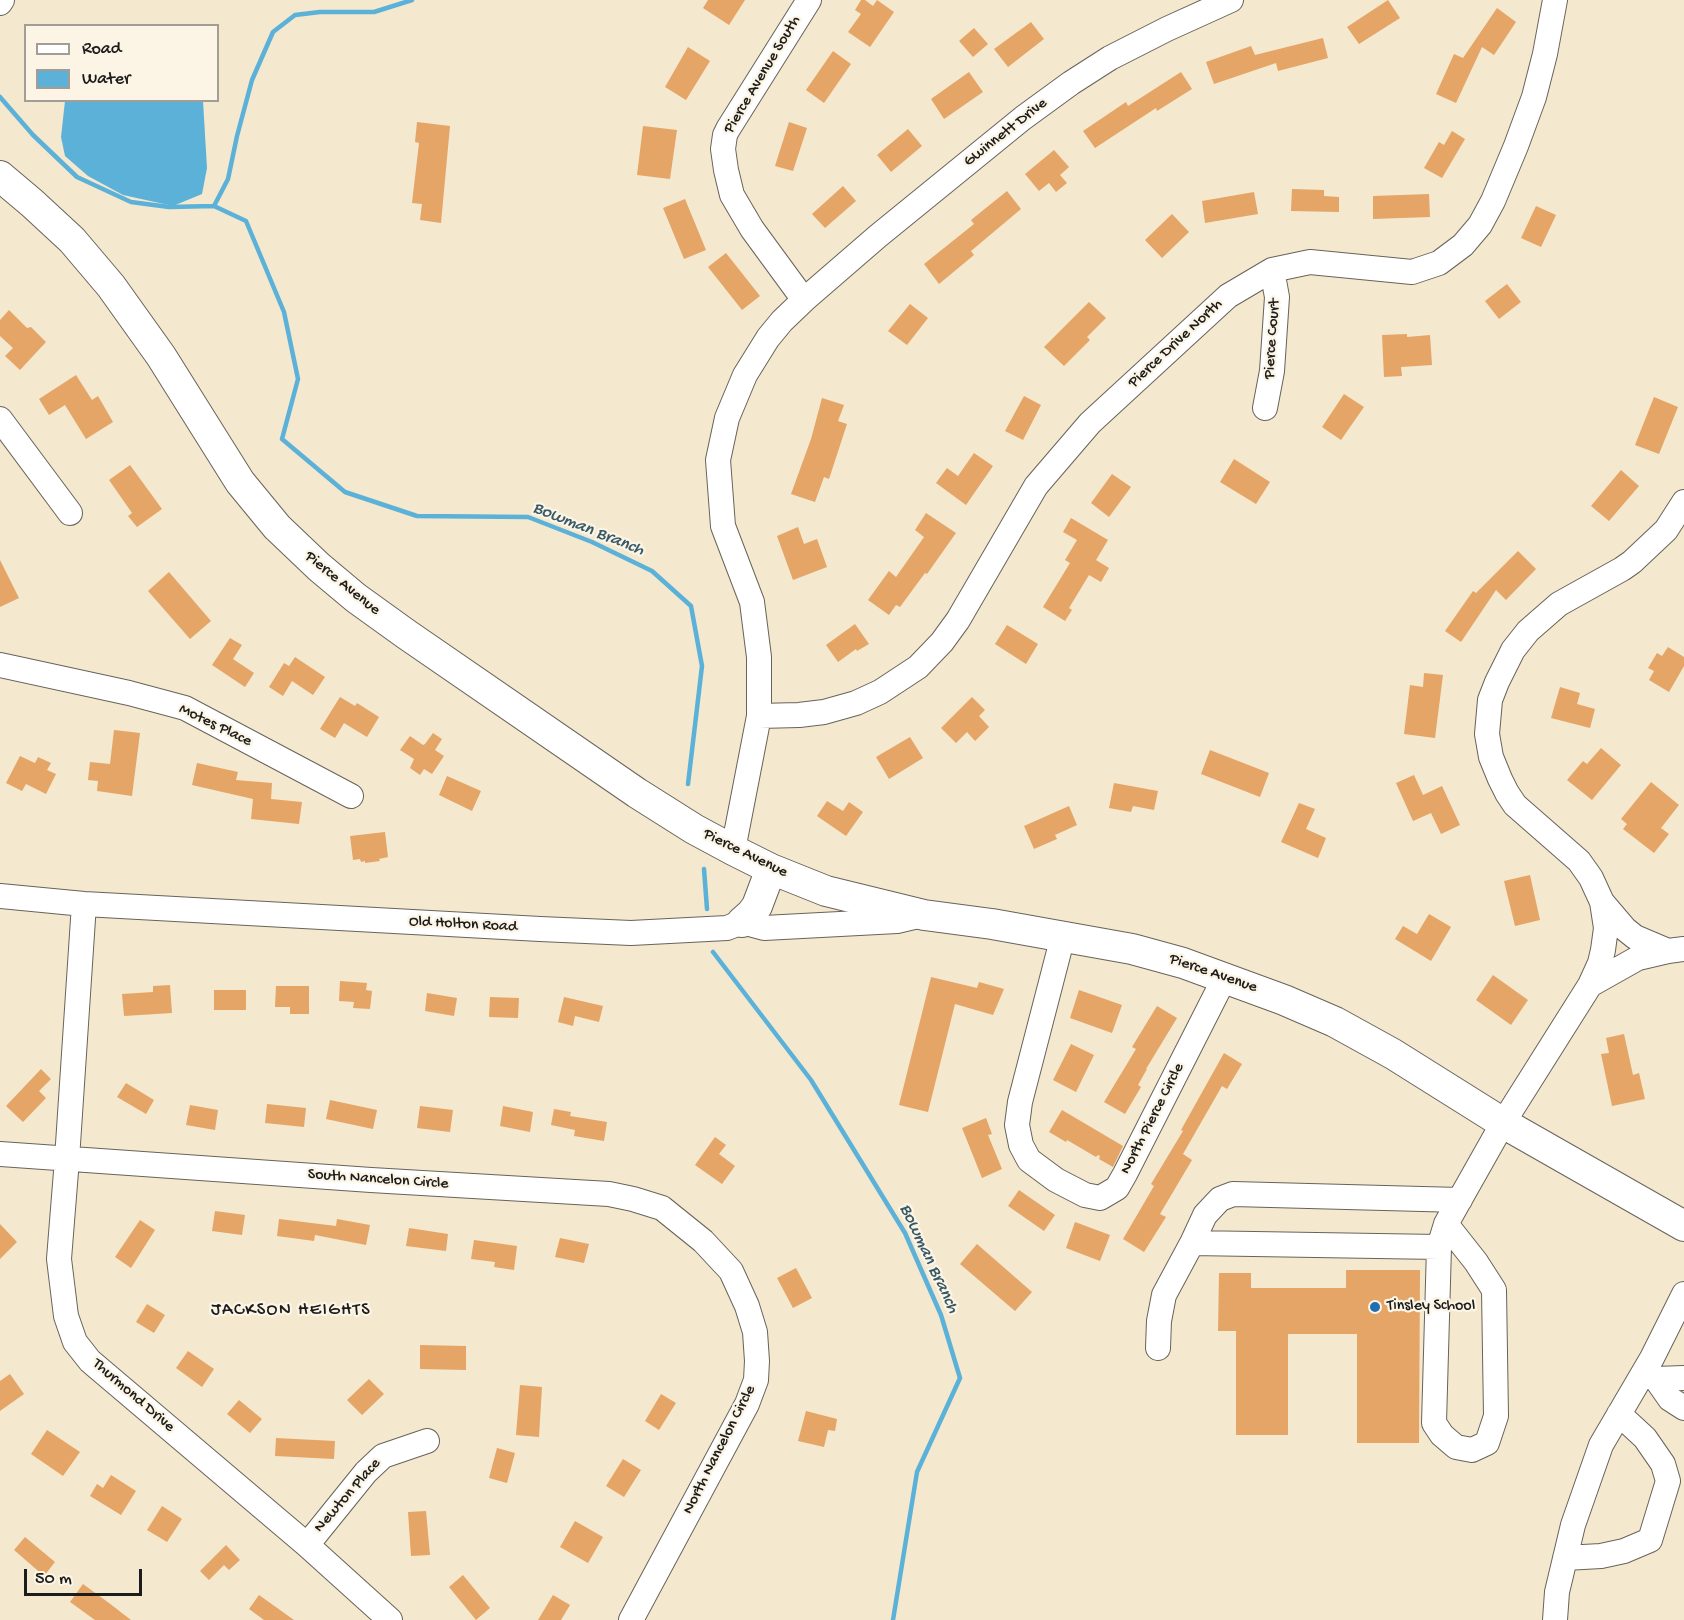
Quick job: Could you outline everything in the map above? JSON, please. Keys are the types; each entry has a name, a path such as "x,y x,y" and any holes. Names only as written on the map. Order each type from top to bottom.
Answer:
{"main road":[{"name":"Pierce Avenue","path":"3,180 72,240 111,286 161,356 240,482 277,527 319,567 356,598 406,634 637,793 694,829 771,869 826,891 924,915 992,924 1132,949 1225,977 1284,1000 1335,1022 1393,1054 1503,1123 1684,1227"},
{"path":"742,922 757,906 771,869"}],"street":[{"name":"Pierce Avenue South","path":"804,300 752,229 732,195 723,148 729,129 809,0"},
{"name":"Gwinnett Drive","path":"804,300 887,229 1023,118 1071,82 1110,58 1230,0"},
{"name":"Pierce Drive North","path":"759,716 824,712 856,703 880,692 918,667 942,642 958,620 1036,486 1090,423 1228,296 1272,270 1310,262 1412,272 1439,263 1463,245 1480,225 1493,201 1516,146 1534,97 1555,0"},
{"name":"Pierce Court","path":"1265,408 1272,371 1277,297 1272,270"},
{"path":"733,850 759,716 759,657 752,602 723,526 718,459 727,418 745,375 768,338 804,300"},
{"path":"0,419 70,513"},
{"path":"1676,950 1635,937 1625,929 1602,902 1579,861 1523,812 1507,793 1491,757 1487,734 1490,700 1497,682 1513,650 1528,631 1559,604 1632,562 1666,530 1684,502"},
{"name":"Motes Place","path":"0,665 129,693 185,708 351,796"},
{"name":"Old Holton Road","path":"0,896 84,904 631,933 728,928 742,922 764,928 897,921 924,915"},
{"path":"1446,1224 1476,1262 1494,1290 1496,1416 1487,1443 1472,1450 1456,1447 1442,1435 1434,1423 1438,1247 1446,1224 1503,1123 1590,985 1603,950 1606,928 1602,902"},
{"name":"Thurmond Drive","path":"84,904 59,1259 66,1316 75,1342 90,1361 307,1545 390,1620"},
{"name":"North Pierce Circle","path":"1063,936 1020,1102 1017,1125 1021,1145 1029,1160 1056,1180 1085,1195 1100,1198 1116,1188 1121,1181 1225,977"},
{"path":"1590,985 1638,958 1676,950"},
{"name":"South Nancelon Circle","path":"0,1154 609,1194 662,1208 703,1241 730,1271"},
{"path":"1158,1348 1159,1321 1164,1295 1205,1215 1220,1199 1233,1194 1460,1200"},
{"path":"1192,1242 1438,1247"},
{"name":"North Nancelon Circle","path":"630,1620 747,1404 756,1380 758,1361 754,1332 747,1306 730,1271"},
{"path":"1555,1620 1557,1592 1573,1525 1601,1445 1619,1414 1649,1377 1684,1294"},
{"path":"1649,1377 1684,1378"},
{"path":"1649,1377 1670,1399 1684,1408"},
{"path":"1565,1558 1601,1556 1624,1551 1650,1540 1668,1481 1664,1464 1645,1438 1619,1414"},
{"name":"Newton Place","path":"307,1545 366,1472 383,1456 427,1441"}],"water":[{"path":"65,102 203,102 207,168 202,194 173,206 123,195 88,176 65,156 61,137"}],"building":[{"path":"708,0 745,0 729,25 703,8"},
{"path":"861,0 873,6 877,0 894,12 870,47 848,32 861,14 855,10"},
{"path":"1388,0 1400,18 1359,44 1347,27"},
{"path":"1497,8 1516,22 1494,55 1482,47 1456,103 1436,94 1454,54 1463,58"},
{"path":"1031,22 1044,39 1008,67 994,49"},
{"path":"974,28 988,44 973,57 959,41"},
{"path":"1323,38 1328,58 1278,71 1276,63 1214,84 1206,62 1251,46 1255,55"},
{"path":"688,47 710,61 686,100 665,87"},
{"path":"833,51 851,64 824,103 806,90"},
{"path":"969,72 983,92 944,119 931,99"},
{"path":"1181,72 1192,89 1157,111 1156,108 1095,148 1083,131 1126,102 1128,106"},
{"path":"417,122 450,126 441,223 420,220 422,204 412,203 419,143 415,142"},
{"path":"789,122 807,128 793,171 775,166"},
{"path":"643,126 677,130 670,179 637,175"},
{"path":"908,129 922,146 891,172 877,155"},
{"path":"1452,131 1465,139 1442,178 1424,168 1439,142 1444,145"},
{"path":"1054,150 1069,167 1060,175 1067,183 1056,192 1049,183 1039,191 1025,174"},
{"path":"843,186 856,201 825,228 812,214"},
{"path":"1292,189 1324,190 1324,196 1339,197 1339,212 1291,211"},
{"path":"1007,191 1021,209 971,251 974,255 939,284 924,264 974,224 971,220"},
{"path":"1254,192 1258,214 1205,223 1202,201"},
{"path":"1429,194 1430,217 1373,219 1373,196"},
{"path":"685,199 706,250 684,259 663,208"},
{"path":"1536,206 1556,215 1541,247 1521,238"},
{"path":"1172,214 1189,232 1162,258 1145,240"},
{"path":"726,253 760,296 742,310 708,267"},
{"path":"1507,284 1521,302 1499,319 1485,301"},
{"path":"1089,302 1106,318 1087,337 1090,340 1064,366 1044,347"},
{"path":"910,304 928,318 907,345 888,331"},
{"path":"9,310 27,328 31,327 46,342 20,370 5,356 13,348 0,336 0,320"},
{"path":"1407,334 1407,337 1430,335 1432,365 1401,367 1402,376 1384,377 1382,335"},
{"path":"76,375 92,400 98,396 113,422 86,439 65,405 49,415 39,399"},
{"path":"1344,394 1364,407 1341,440 1322,427"},
{"path":"1024,396 1041,405 1023,440 1005,431"},
{"path":"1654,397 1678,407 1659,454 1635,445"},
{"path":"822,398 844,405 838,421 847,424 829,479 824,477 815,502 791,494 811,439"},
{"path":"974,453 993,466 966,505 936,483 947,468 958,476"},
{"path":"1234,459 1270,482 1256,504 1220,482"},
{"path":"130,465 162,509 137,527 128,516 132,513 109,480"},
{"path":"1621,470 1639,486 1609,521 1591,506"},
{"path":"1112,474 1131,487 1109,517 1091,503"},
{"path":"926,513 956,533 927,574 925,573 900,607 896,605 889,615 868,600 889,571 896,577 924,537 915,530"},
{"path":"1071,518 1108,540 1096,560 1109,568 1101,582 1089,575 1069,608 1072,610 1065,621 1043,607 1070,563 1065,560 1077,540 1063,532"},
{"path":"798,527 804,544 817,539 827,567 793,580 777,536"},
{"path":"1518,551 1536,569 1506,600 1496,590 1461,642 1445,631 1473,591 1476,593"},
{"path":"0,560 19,598 0,607"},
{"path":"169,572 211,621 190,639 148,591"},
{"path":"855,624 869,644 857,651 856,649 838,662 826,645"},
{"path":"1007,625 1038,644 1026,664 995,644"},
{"path":"230,638 242,645 233,659 254,673 245,687 212,665"},
{"path":"1668,647 1684,657 1684,666 1669,692 1649,680 1654,671 1648,668 1657,653 1662,656"},
{"path":"295,657 325,677 313,695 292,681 283,696 269,687 284,663 289,666"},
{"path":"1424,673 1443,675 1435,738 1404,734 1410,685 1423,687"},
{"path":"1560,687 1580,693 1577,704 1595,709 1590,728 1551,718"},
{"path":"340,697 355,706 357,703 379,717 367,737 344,723 335,738 320,729"},
{"path":"972,697 985,710 979,716 989,727 975,741 967,732 956,743 941,728"},
{"path":"114,730 140,733 132,796 97,791 98,781 88,780 90,762 110,764"},
{"path":"433,733 442,739 435,750 444,756 432,774 424,769 420,775 410,768 414,759 400,750 410,736 423,745"},
{"path":"910,737 923,758 889,779 876,757"},
{"path":"1601,748 1621,765 1592,800 1567,780 1583,761 1587,764"},
{"path":"1210,750 1269,773 1260,797 1201,774"},
{"path":"20,756 35,763 38,757 51,763 47,770 56,774 46,794 26,784 22,791 6,783"},
{"path":"197,763 238,772 236,780 272,783 271,799 302,802 299,824 251,819 253,799 192,785"},
{"path":"1414,775 1423,795 1442,786 1460,825 1441,834 1431,813 1413,821 1396,783"},
{"path":"447,776 481,791 472,811 439,795"},
{"path":"1651,782 1679,805 1661,828 1669,834 1654,853 1623,829 1627,824 1621,819"},
{"path":"1114,783 1158,791 1154,810 1133,806 1131,812 1109,808"},
{"path":"827,801 843,811 849,802 863,812 846,836 817,816"},
{"path":"1299,803 1315,809 1306,829 1326,838 1318,858 1281,842"},
{"path":"1069,806 1077,825 1055,835 1057,839 1034,849 1024,826"},
{"path":"385,832 388,857 379,859 380,861 365,863 360,859 353,860 350,836"},
{"path":"1530,875 1540,920 1515,926 1504,881"},
{"path":"1429,914 1451,927 1431,961 1395,939 1403,926 1417,934"},
{"path":"1493,975 1528,1000 1511,1025 1476,1000"},
{"path":"931,977 977,988 979,982 1004,989 993,1015 955,1004 928,1112 899,1105"},
{"path":"340,981 367,983 366,990 372,991 370,1009 353,1008 354,1002 339,1001"},
{"path":"170,985 172,1013 124,1016 122,994 153,992 153,986"},
{"path":"276,986 309,986 309,1014 290,1014 290,1007 275,1007"},
{"path":"214,990 246,990 246,1010 214,1010"},
{"path":"1079,990 1122,1005 1112,1033 1070,1018"},
{"path":"427,993 457,998 454,1016 425,1011"},
{"path":"490,997 519,998 518,1018 489,1017"},
{"path":"564,997 603,1006 599,1022 575,1016 573,1026 558,1022"},
{"path":"1157,1006 1177,1018 1146,1069 1138,1085 1141,1087 1125,1114 1104,1102 1136,1049 1132,1047"},
{"path":"1624,1034 1633,1075 1639,1073 1645,1099 1612,1106 1601,1054 1609,1053 1606,1038"},
{"path":"1071,1044 1094,1055 1076,1092 1053,1080"},
{"path":"1224,1053 1242,1064 1227,1089 1222,1086 1183,1154 1192,1160 1160,1214 1166,1217 1144,1252 1123,1239 1154,1186 1151,1184 1183,1131 1181,1130"},
{"path":"41,1069 51,1079 39,1091 46,1098 23,1122 6,1106"},
{"path":"126,1083 154,1100 146,1114 117,1097"},
{"path":"330,1100 377,1110 373,1129 326,1119"},
{"path":"267,1104 306,1108 304,1127 265,1123"},
{"path":"190,1105 218,1110 215,1130 186,1125"},
{"path":"420,1106 453,1110 450,1132 417,1128"},
{"path":"503,1106 533,1112 530,1132 500,1126"},
{"path":"554,1109 571,1112 570,1116 607,1122 604,1141 574,1136 575,1130 551,1125"},
{"path":"1062,1110 1123,1146 1113,1167 1099,1159 1100,1156 1096,1157 1049,1132"},
{"path":"986,1118 992,1134 988,1135 1002,1169 982,1178 962,1128"},
{"path":"715,1137 726,1145 719,1154 735,1166 722,1184 695,1165"},
{"path":"1019,1190 1055,1215 1044,1231 1008,1206"},
{"path":"215,1211 245,1215 242,1235 212,1231"},
{"path":"279,1219 336,1226 337,1219 370,1225 366,1245 315,1235 314,1241 277,1236"},
{"path":"140,1220 155,1230 131,1268 115,1257"},
{"path":"1075,1222 1110,1235 1100,1261 1066,1248"},
{"path":"0,1224 17,1242 0,1259"},
{"path":"409,1228 448,1234 446,1251 406,1246"},
{"path":"560,1238 589,1244 584,1263 555,1257"},
{"path":"474,1240 517,1246 514,1270 494,1267 495,1262 471,1259"},
{"path":"977,1244 1032,1292 1015,1311 960,1264"},
{"path":"796,1268 812,1298 793,1308 777,1278"},
{"path":"1346,1270 1420,1270 1419,1443 1357,1443 1357,1334 1288,1334 1288,1435 1236,1435 1236,1331 1218,1331 1219,1273 1251,1273 1251,1288 1346,1288"},
{"path":"147,1304 165,1315 154,1333 136,1322"},
{"path":"420,1345 466,1346 466,1370 420,1369"},
{"path":"188,1351 214,1369 202,1387 176,1368"},
{"path":"10,1374 24,1394 0,1411 0,1381"},
{"path":"369,1379 384,1394 362,1415 347,1400"},
{"path":"520,1385 542,1387 539,1437 516,1435"},
{"path":"661,1394 676,1403 659,1430 645,1421"},
{"path":"239,1400 262,1419 250,1433 227,1414"},
{"path":"806,1411 837,1419 835,1431 828,1430 824,1447 798,1441"},
{"path":"47,1430 80,1452 63,1476 31,1454"},
{"path":"276,1438 335,1441 334,1459 275,1456"},
{"path":"497,1448 515,1453 507,1483 489,1478"},
{"path":"623,1459 641,1470 624,1497 606,1486"},
{"path":"111,1475 136,1491 121,1515 90,1496 97,1484 103,1488"},
{"path":"162,1506 182,1519 167,1542 147,1530"},
{"path":"426,1511 430,1555 411,1556 408,1512"},
{"path":"575,1521 603,1537 588,1563 560,1547"},
{"path":"25,1537 55,1562 44,1576 14,1550"},
{"path":"226,1545 240,1560 229,1570 224,1565 209,1580 200,1571"},
{"path":"463,1575 490,1608 476,1620 449,1587"},
{"path":"83,1584 131,1620 95,1620 70,1602"},
{"path":"259,1595 294,1620 264,1620 249,1609"},
{"path":"553,1595 570,1605 561,1620 538,1620"}],"waterway":[{"path":"214,206 228,179 252,80 273,32 295,15 320,12 374,12 412,0"},
{"name":"Bowman Branch","path":"0,97 33,135 77,177 131,202 169,207 214,206 246,221 284,312 298,379 282,439 345,492 417,516 528,517 592,542 652,571 691,606 702,666 688,784"},
{"name":"Bowman Branch","path":"704,869 707,909"},
{"name":"Bowman Branch","path":"713,952 811,1080 905,1233 941,1315 960,1378 917,1472 893,1620"}],"place":[{"name":"Tinsley School","path":"1375,1307"}],"district":[{"name":"JACKSON HEIGHTS","path":"291,1311"}]}
